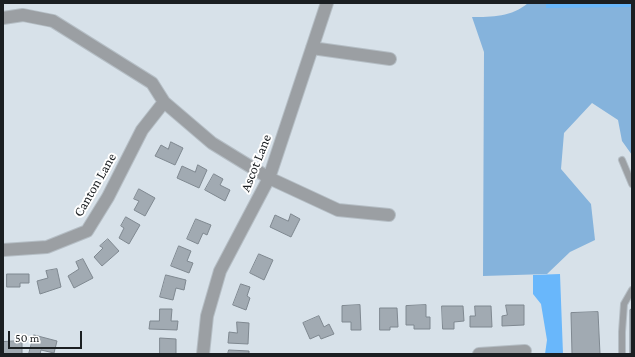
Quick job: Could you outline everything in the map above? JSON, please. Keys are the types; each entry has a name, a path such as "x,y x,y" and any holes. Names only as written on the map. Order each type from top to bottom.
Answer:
{"street":[{"name":"Ascot Lane","path":"203,354 206,316 220,271 269,178 327,3"},
{"path":"3,18 23,16 53,21 152,83 164,102 212,143 269,178 338,210 389,215"},
{"path":"312,48 390,59"},
{"name":"Canton Lane","path":"3,250 47,247 87,231 108,197 142,130 164,102"},
{"path":"479,354 525,351"}],"lane":[{"path":"622,160 632,184"},
{"path":"622,354 624,304 632,290"}],"shaded area":[{"path":"528,3 632,3 632,155 622,141 618,120 592,103 564,133 561,169 591,204 595,240 570,252 547,274 483,276 484,52 472,17 509,14 522,8"},
{"path":"546,3 632,3 632,7 546,8"},
{"path":"560,274 563,354 545,354 547,340 541,304 533,294 533,275"}],"building":[{"path":"171,142 183,148 175,165 155,156 161,145 168,149"},
{"path":"198,165 207,170 199,188 177,178 182,166 195,172"},
{"path":"214,174 223,179 220,185 230,190 225,201 205,190"},
{"path":"139,189 155,198 145,216 134,210 139,201 134,199"},
{"path":"291,214 300,219 291,237 270,227 275,215 288,221"},
{"path":"126,217 140,225 129,244 119,238 124,228 121,226"},
{"path":"196,219 211,225 207,235 203,233 198,244 187,239"},
{"path":"108,239 119,251 102,266 94,257 103,248 100,246"},
{"path":"179,246 191,251 187,261 193,263 189,273 171,266"},
{"path":"259,254 273,260 264,280 250,273"},
{"path":"83,259 93,278 74,288 68,276 79,269 76,262"},
{"path":"57,269 61,287 40,294 37,281 48,278 46,271"},
{"path":"7,274 29,274 29,283 20,283 20,287 7,287"},
{"path":"166,275 186,280 184,290 176,288 173,300 160,297"},
{"path":"241,284 250,287 247,296 250,298 246,310 233,305"},
{"path":"360,305 361,330 351,330 351,322 342,322 342,306"},
{"path":"426,305 426,317 430,317 430,329 414,329 414,325 406,325 406,306"},
{"path":"506,305 524,305 524,325 502,326 502,316 507,315"},
{"path":"442,306 463,306 464,321 454,322 454,329 443,329"},
{"path":"475,306 491,306 492,327 470,327 470,316 475,316"},
{"path":"380,308 397,308 398,327 390,327 390,330 380,330"},
{"path":"160,309 172,309 171,321 178,321 177,330 149,329 150,321 159,321"},
{"path":"632,309 632,354 630,354 630,310"},
{"path":"598,312 600,354 572,354 571,313"},
{"path":"319,316 324,327 329,324 334,334 321,339 319,335 310,339 303,323"},
{"path":"237,322 249,323 248,344 228,343 229,332 237,333"},
{"path":"34,335 57,341 54,353 41,350 40,354 29,354"},
{"path":"160,338 176,339 176,354 160,354"},
{"path":"22,341 22,354 3,354 3,342"},
{"path":"229,350 249,351 249,354 228,354"}]}
